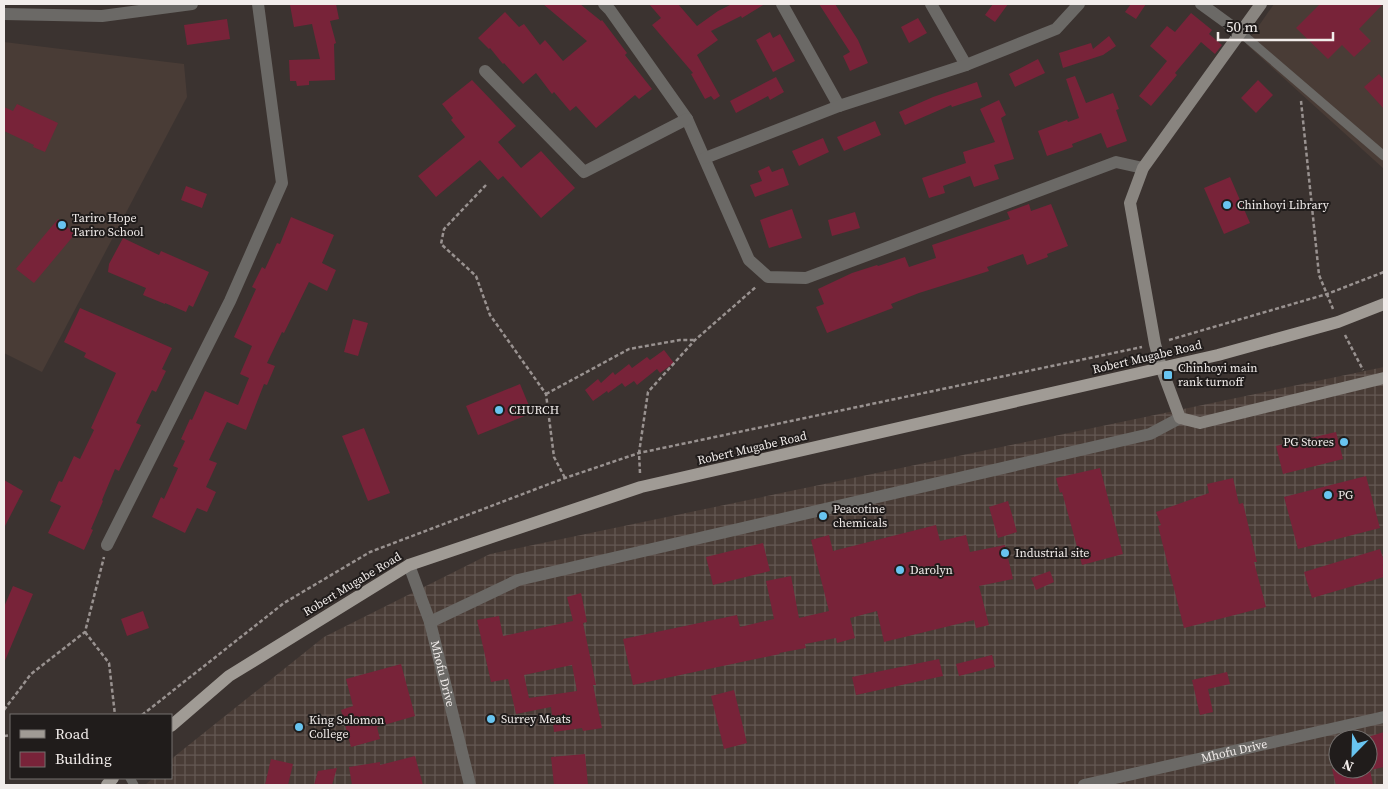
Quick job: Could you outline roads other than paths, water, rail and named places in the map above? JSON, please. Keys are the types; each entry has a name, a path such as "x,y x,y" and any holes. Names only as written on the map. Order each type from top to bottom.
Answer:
{"main road":[{"name":"Robert Mugabe Road","path":"172,725 229,676 409,565 641,487 1218,355 1338,322 1384,304"}],"street":[{"path":"4,14 102,16 192,4"},
{"path":"107,545 230,301 282,183 258,4"},
{"path":"604,4 687,119 749,260 768,277 806,278 1116,162 1143,168"},
{"path":"782,4 839,106"},
{"path":"931,4 966,65"},
{"path":"705,158 839,106 966,65 1056,29 1079,4"},
{"path":"1201,4 1241,32"},
{"path":"1180,418 1161,367 1155,344 1130,202 1143,168 1261,4"},
{"path":"485,71 584,172 687,119"},
{"path":"430,622 518,580 1150,434 1180,418 1200,422 1384,378"},
{"name":"Mhofu Drive","path":"409,565 430,622 470,785"},
{"name":"Mhofu Drive","path":"1084,785 1384,717"}],"lane":[{"path":"1241,32 1384,156"}],"place":[{"name":"Chinhoyi Library","path":"1227,205"},
{"name":"Tariro Hope Tariro School","path":"62,225"},
{"name":"Chinhoyi main rank turnoff","path":"1168,375"},
{"name":"CHURCH","path":"499,410"},
{"name":"PG Stores","path":"1344,442"},
{"name":"PG","path":"1328,495"},
{"name":"Peacotine chemicals","path":"823,516"},
{"name":"Industrial site","path":"1005,553"},
{"name":"Darolyn","path":"900,570"},
{"name":"Surrey Meats","path":"491,719"},
{"name":"King Solomon College","path":"299,727"}]}
